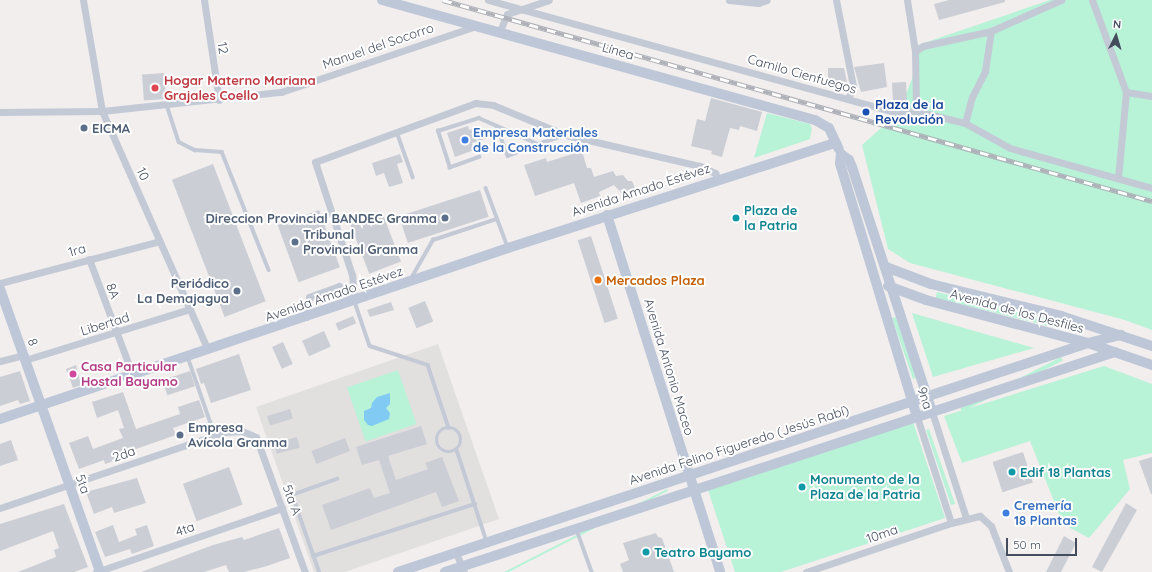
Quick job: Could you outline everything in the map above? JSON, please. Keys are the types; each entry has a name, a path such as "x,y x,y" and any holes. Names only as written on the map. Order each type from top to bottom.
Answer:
{"main road":[{"name":"Línea","path":"382,0 500,31 815,120 829,128 841,154"},
{"name":"Avenida Amado Estévez","path":"0,419 133,376 508,248 717,179 836,143"},
{"name":"9na","path":"841,154 849,160 852,167 886,267 932,412"},
{"name":"9na","path":"841,154 840,163 917,417"},
{"name":"Avenida Antonio Maceo","path":"607,216 720,572"},
{"name":"Avenida de los Desfiles","path":"886,267 931,284 1061,316 1152,346"},
{"name":"Avenida de los Desfiles","path":"875,281 926,300 1088,343 1152,365"},
{"name":"8","path":"0,289 42,405"},
{"name":"Avenida Felino Figueredo (Jesús Rabí)","path":"398,572 1088,343 1121,336"},
{"path":"445,572 463,569 694,490 1115,352"},
{"name":"5ta","path":"42,405 98,572"}],"street":[{"name":"10","path":"83,0 102,111 208,350"},
{"name":"12","path":"204,0 220,100"},
{"name":"Camilo Cienfuegos","path":"488,0 500,2 517,10 664,47 898,113 916,111 965,123 1010,148 1152,188"},
{"path":"500,31 507,14 549,0"},
{"path":"728,0 758,3 767,0"},
{"path":"836,0 853,86 848,99"},
{"path":"907,0 915,51 916,111"},
{"path":"915,51 923,46 991,31 1061,0"},
{"path":"1092,0 1126,92 1118,178"},
{"path":"500,2 507,14"},
{"name":"Manuel del Socorro","path":"0,112 102,111 220,100 281,92 477,25"},
{"path":"965,123 972,97 984,71 991,31"},
{"path":"1126,92 1152,96"},
{"path":"354,301 352,275 315,162 475,103 493,105 566,135 700,166 715,173 717,179"},
{"name":"1ra","path":"0,283 160,241"},
{"name":"8A","path":"89,259 133,376"},
{"path":"306,317 309,297 339,286 354,301"},
{"name":"Libertad","path":"0,361 24,357 116,334 190,309"},
{"name":"9na","path":"932,412 966,518"},
{"name":"9na","path":"917,417 951,523"},
{"name":"2da","path":"0,508 215,435 242,431 256,437"},
{"name":"5ta A","path":"256,437 305,572"},
{"name":"4ta","path":"98,572 282,508"},
{"path":"966,518 980,516 991,526 1009,572"},
{"name":"10ma","path":"806,572 966,518"},
{"path":"456,553 463,569"}],"lane":[{"path":"167,105 179,142 195,150 222,152 269,270"},
{"path":"480,157 450,168 438,131 479,118 538,144"},
{"path":"497,126 508,156 566,135"},
{"path":"397,132 413,177"},
{"path":"486,188 508,248"},
{"path":"410,282 433,240 498,219"},
{"path":"354,301 370,346 428,365 449,428"},
{"path":"188,357 215,435"},
{"path":"449,428 456,430 461,436 461,444 457,450 449,452 438,446 439,434 449,428"},
{"path":"457,450 487,542"},
{"path":"318,572 292,495 336,480"},
{"path":"313,556 475,504"},
{"path":"577,529 592,572"}],"shaded area":[{"path":"438,344 499,519 345,572 314,572 256,407"}],"green space":[{"path":"1050,0 1152,0 1152,330 1125,320 910,263 888,249 862,145 898,113 912,79 918,45"},
{"path":"767,113 810,124 812,128 810,139 754,158"},
{"path":"937,292 1064,324 1063,330 936,298"},
{"path":"912,313 1034,348 933,377"},
{"path":"896,317 916,378 913,379 892,318"},
{"path":"1061,357 1063,361 962,412 960,408"},
{"path":"1104,366 1152,384 1152,453 1123,460 1130,489 1089,538 1063,524 1030,441 962,463 944,416"},
{"path":"398,370 417,424 365,441 347,388"},
{"path":"913,422 945,518 781,572 735,572 708,490"},
{"path":"929,429 955,504 951,505 926,430"},
{"path":"667,489 668,491 509,572 504,572"}],"water":[{"path":"390,393 390,404 386,408 390,413 389,419 372,426 368,425 364,420 364,411 371,408 372,403 377,397"}],"building":[{"path":"949,0 1005,0 1005,2 939,20 934,4"},
{"path":"884,63 887,87 861,92 854,67"},
{"path":"828,68 844,68 847,82 828,81"},
{"name":"Hogar Materno Mariana Grajales Coello","path":"164,73 166,99 144,100 142,75"},
{"path":"906,82 907,101 893,102 892,83"},
{"path":"711,98 762,112 757,131 740,126 739,130 730,128 722,157 711,154 712,151 691,146 697,119 705,121"},
{"name":"Empresa Materiales de la Construcción","path":"468,126 469,130 476,127 478,133 487,130 490,137 472,143 474,150 455,157 447,133"},
{"path":"582,151 587,168 591,168 594,177 613,171 616,176 623,175 628,181 632,181 636,191 624,196 614,185 599,192 600,196 581,203 574,183 535,196 524,165 546,158 547,162"},
{"path":"400,154 403,162 397,164 403,183 389,187 384,173 376,176 372,163"},
{"path":"213,164 266,301 225,317 172,180"},
{"name":"Direccion Provincial BANDEC Granma","path":"480,190 489,217 408,243 399,216"},
{"name":"Tribunal Provincial Granma","path":"319,210 340,267 299,282 278,225"},
{"path":"382,212 401,261 369,274 350,224"},
{"name":"Mercados Plaza","path":"591,236 618,319 605,323 578,240"},
{"path":"425,301 433,321 417,328 408,308"},
{"path":"391,302 394,310 370,317 367,310"},
{"path":"353,316 356,323 339,331 336,323"},
{"path":"324,331 331,347 309,356 302,341"},
{"path":"283,342 293,364 282,369 272,347"},
{"path":"239,354 251,390 211,403 204,383 201,384 196,369"},
{"name":"Casa Particular Hostal Bayamo","path":"76,365 81,385 73,388 66,369"},
{"path":"20,371 30,401 20,404 18,400 0,406 0,377"},
{"path":"190,371 195,386 167,395 162,380"},
{"path":"123,392 136,429 180,414 178,407 199,400 205,417 173,428 176,435 116,456 117,460 105,464 104,460 79,469 69,443 88,436 93,449 123,438 119,429 124,428 118,410 97,418 92,402"},
{"path":"290,409 293,419 270,426 267,416"},
{"path":"421,426 427,444 388,456 396,480 428,469 425,463 442,457 459,501 442,507 436,492 331,530 322,505 370,488 374,498 390,493 379,460 362,465 356,447"},
{"path":"297,437 300,448 277,454 274,443"},
{"path":"345,438 350,451 316,464 311,451"},
{"path":"11,440 18,460 0,466 0,444"},
{"name":"Edif 18 Plantas","path":"1023,452 1033,482 1002,492 993,462"},
{"path":"1152,457 1152,494 1151,494 1139,461"},
{"path":"229,467 243,505 197,521 183,484"},
{"path":"137,478 146,503 114,513 112,507 94,514 86,492"},
{"path":"1126,503 1137,510 1102,572 1092,567"},
{"path":"64,504 88,567 74,572 18,572 56,557 54,550 59,548 53,531 0,551 0,524"},
{"path":"113,525 119,542 137,535 135,529 147,525 154,546 132,554 130,549 105,557 95,532"},
{"path":"279,528 290,558 267,566 244,572 229,572 226,565 204,572 141,572 213,545 242,537 244,540"},
{"name":"Teatro Bayamo","path":"656,533 658,537 662,538 674,572 623,572 620,564 629,560 623,543"},
{"path":"1064,536 1076,543 1061,572 1046,572"}],"railway":[{"path":"443,0 1152,201"}],"place":[{"name":"Hogar Materno Mariana Grajales Coello","path":"155,88"},
{"name":"Plaza de la Revolución","path":"866,112"},
{"name":"EICMA","path":"84,128"},
{"name":"Empresa Materiales de la Construcción","path":"465,140"},
{"name":"Direccion Provincial BANDEC Granma","path":"445,218"},
{"name":"Plaza de la Patria","path":"736,218"},
{"name":"Tribunal Provincial Granma","path":"295,242"},
{"name":"Mercados Plaza","path":"598,280"},
{"name":"Periódico La Demajagua","path":"237,291"},
{"name":"Casa Particular Hostal Bayamo","path":"73,374"},
{"name":"Empresa Avícola Granma","path":"180,435"},
{"name":"Edif 18 Plantas","path":"1012,472"},
{"name":"Monumento de la Plaza de la Patria","path":"802,487"},
{"name":"Cremería 18 Plantas","path":"1006,513"},
{"name":"Teatro Bayamo","path":"646,552"}]}
